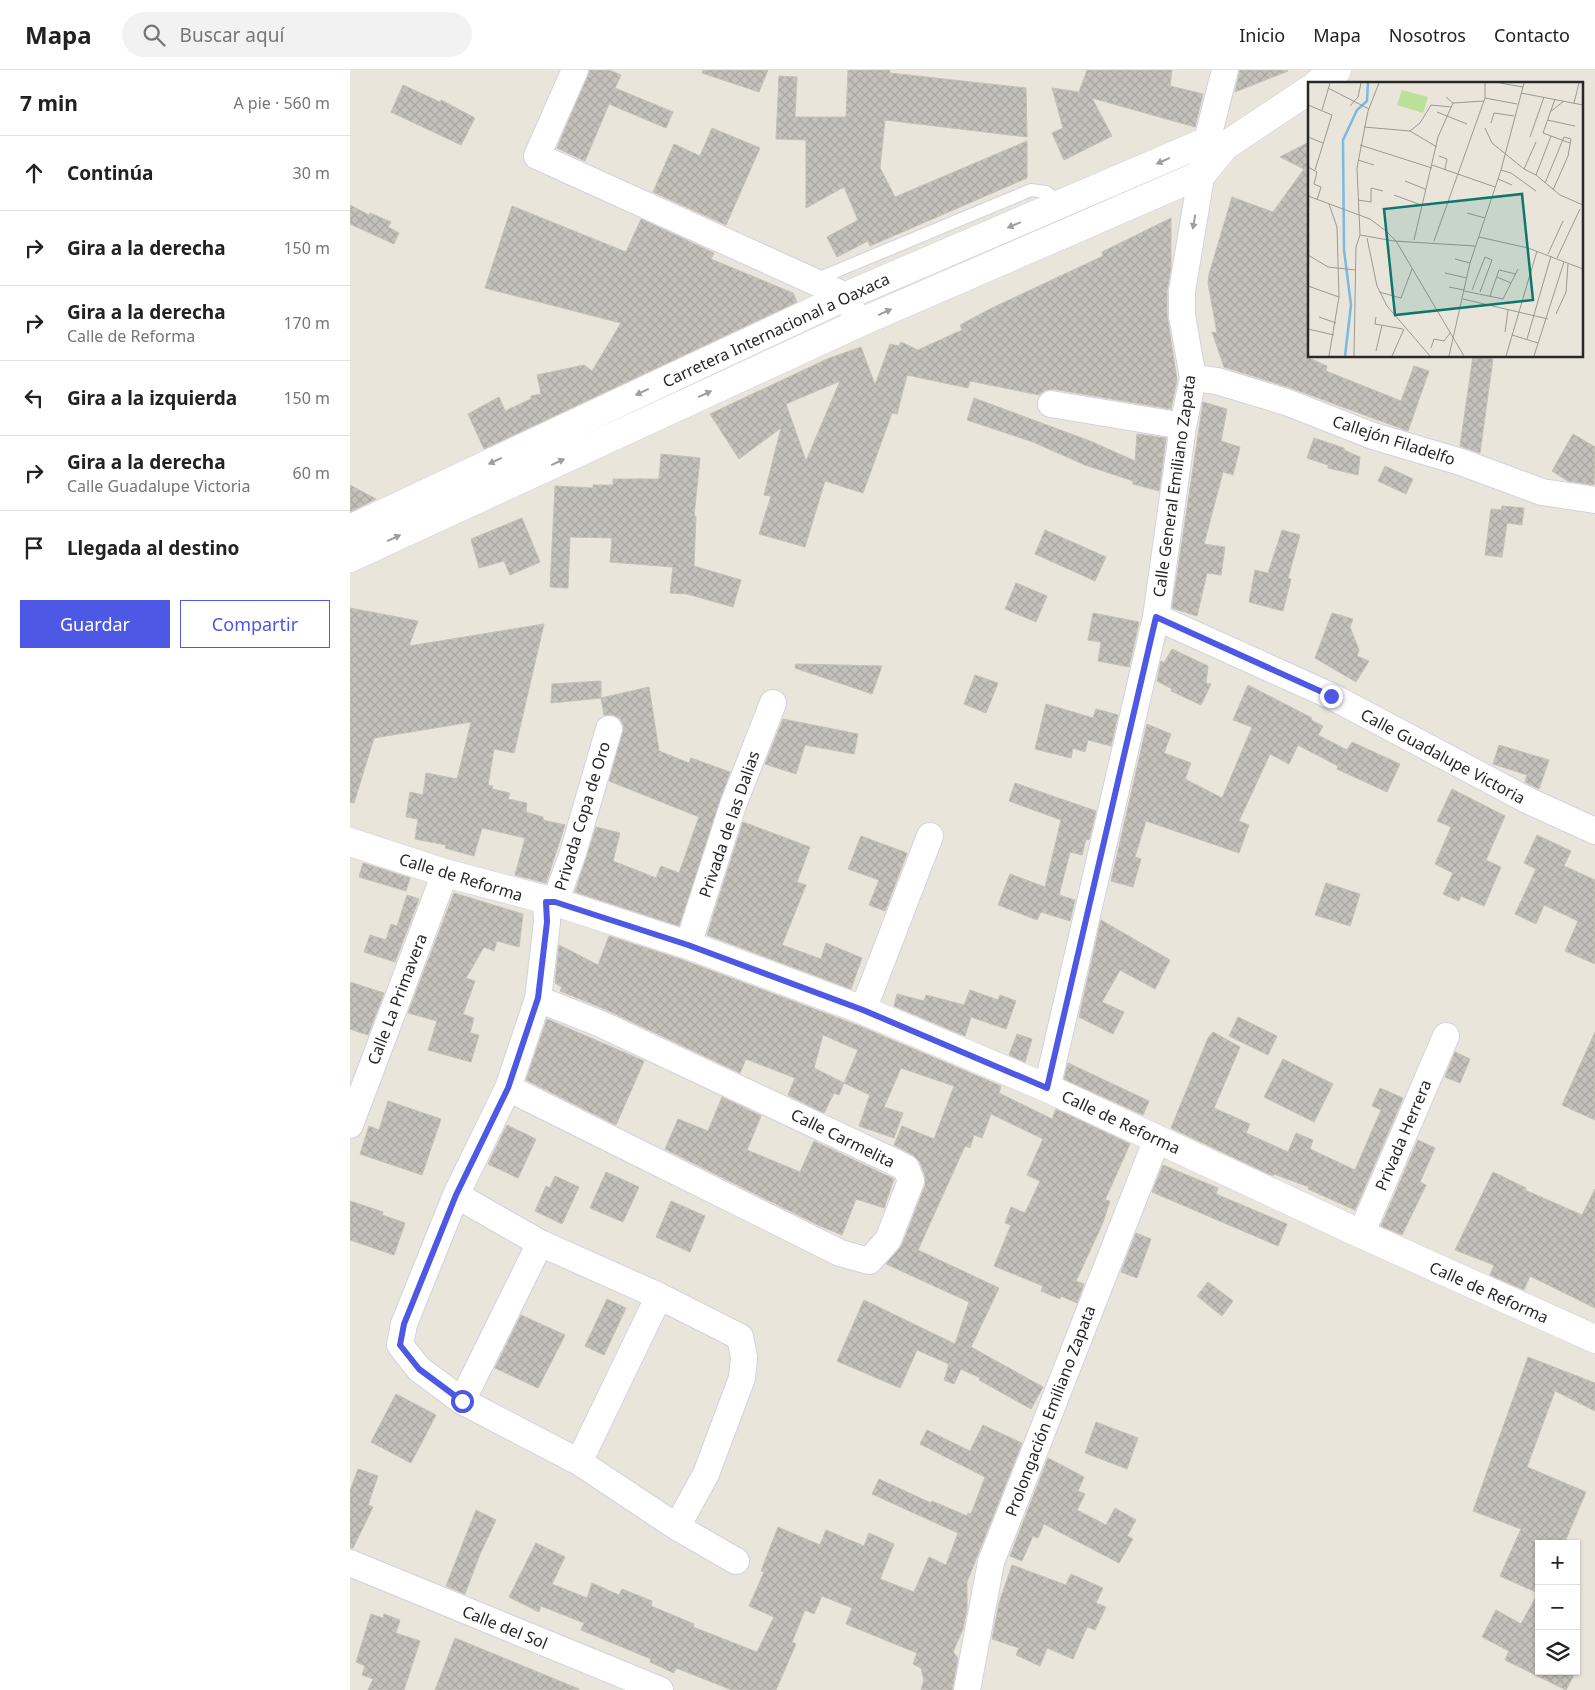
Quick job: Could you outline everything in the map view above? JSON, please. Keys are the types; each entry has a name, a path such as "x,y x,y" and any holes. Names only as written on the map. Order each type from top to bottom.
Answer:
{"street":[{"path":"575,70 537,156 846,296 859,323"},
{"path":"1202,174 1216,144 1225,70"},
{"path":"1320,82 1336,70"},
{"path":"1216,144 1308,91"},
{"name":"Carretera Internacional a Oaxaca","path":"350,529 846,296 1062,205 1216,144"},
{"name":"Carretera Internacional a Oaxaca","path":"350,558 859,323 1202,174"},
{"name":"Calle General Emiliano Zapata","path":"1047,1088 1156,617 1183,426 1192,378 1182,315 1182,291 1202,174"},
{"name":"Callejón Filadelfo","path":"1192,378 1217,381 1286,402 1373,436 1461,462 1542,492 1595,500"},
{"path":"1051,404 1183,426"},
{"name":"Calle Guadalupe Victoria","path":"1156,617 1331,696 1527,800 1595,831"},
{"name":"Privada de las Dalias","path":"688,945 733,805 773,703"},
{"name":"Privada Copa de Oro","path":"551,902 573,853 609,729"},
{"path":"863,1010 930,836"},
{"name":"Calle de Reforma","path":"350,842 445,873 551,902 688,945 863,1010 1047,1088 1595,1340"},
{"name":"Calle La Primavera","path":"350,1125 445,873"},
{"path":"551,902 538,998 508,1088 456,1195 404,1324 400,1345 419,1369 462,1401 580,1462 677,1527 736,1561"},
{"name":"Calle Carmelita","path":"508,1088 840,1253 869,1261 888,1240 912,1181 906,1168 888,1159 601,1024 538,998"},
{"name":"Privada Herrera","path":"1361,1234 1446,1036"},
{"name":"Prolongación Emiliano Zapata","path":"968,1690 991,1562 1157,1139"},
{"path":"456,1195 540,1244 659,1296 740,1337 744,1357 742,1378 706,1474 677,1527"},
{"path":"462,1401 540,1244"},
{"path":"580,1462 659,1296"},
{"name":"Calle del Sol","path":"350,1563 660,1690"}],"lane":[{"path":"813,281 1031,190 1046,192 1062,205"}],"building":[{"path":"590,70 609,70 621,75 615,88 673,112 666,128 609,104 585,161 557,148"},
{"path":"703,70 768,70 759,92 702,73"},
{"path":"848,70 890,70 890,73 1026,88 1027,137 885,120 880,168 895,197 1027,141 1027,178 870,246 868,241 837,257 827,237 858,220 844,187 806,208 806,140 776,139 779,76 797,77 795,117 846,117"},
{"path":"1087,70 1172,70 1170,86 1203,94 1195,127 1092,98 1112,136 1064,160 1052,133 1063,128 1052,88 1079,92"},
{"path":"1240,70 1287,70 1288,71 1235,92"},
{"path":"403,85 440,102 441,100 475,118 461,145 391,112"},
{"path":"712,128 760,148 726,225 653,192 674,144 700,156"},
{"path":"1308,143 1308,358 1327,366 1326,371 1401,401 1414,366 1429,371 1408,431 1291,388 1224,367 1212,332 1217,333 1208,283 1209,274 1232,197 1273,212 1304,169 1280,157"},
{"path":"350,205 369,215 370,213 391,222 388,227 399,233 394,244 350,224"},
{"path":"512,206 626,252 641,219 714,253 711,259 793,293 797,302 484,449 468,414 499,397 505,411 531,399 531,396 541,394 537,375 584,365 592,371 621,323 485,288"},
{"path":"1171,218 1171,268 1167,291 1167,315 1177,380 1171,409 1053,389 1045,390 1039,395 970,381 968,388 907,375 897,414 892,413 863,493 825,481 805,547 759,534 771,496 764,495 781,428 739,459 710,414 827,359 861,347 875,385 890,344 899,346 901,342 918,350 962,330 960,325 992,308 1103,256 1102,252","holes":["840,381 806,461 786,404"]},
{"path":"1473,358 1493,359 1480,453 1460,446"},
{"path":"974,398 1090,441 1135,461 1137,434 1166,438 1159,491 1133,484 1133,481 1085,465 1033,442 967,420"},
{"path":"1203,402 1227,409 1221,441 1240,447 1233,475 1223,472 1204,544 1225,547 1221,575 1207,573 1197,616 1172,608"},
{"path":"1573,434 1595,447 1594,485 1568,481 1552,471"},
{"path":"1314,438 1344,448 1344,450 1360,457 1358,475 1328,468 1328,465 1307,458"},
{"path":"661,454 700,458 694,516 696,516 694,566 741,580 733,607 687,594 670,593 673,567 610,562 612,538 570,537 568,588 550,587 555,486 593,488 593,485 613,485 613,479 659,479"},
{"path":"1385,466 1413,479 1406,494 1378,481"},
{"path":"350,485 376,499 350,512"},
{"path":"1502,506 1524,508 1522,525 1507,523 1502,557 1485,555 1491,509 1501,510"},
{"path":"522,518 540,562 510,575 504,561 479,568 471,539"},
{"path":"1045,530 1106,557 1095,581 1035,554"},
{"path":"1282,530 1300,535 1288,578 1291,579 1283,611 1249,602 1255,570 1268,573"},
{"path":"1016,583 1047,596 1036,622 1005,609"},
{"path":"350,608 418,621 409,646 544,624 514,753 494,749 488,785 493,786 492,789 510,793 508,799 527,803 526,812 543,817 543,820 565,825 546,883 515,875 525,838 482,828 474,856 445,848 446,845 415,839 418,819 406,817 410,792 423,795 426,773 457,779 471,722 374,738 354,803 350,802"},
{"path":"1093,613 1139,622 1129,667 1098,661 1101,642 1088,640"},
{"path":"1332,613 1353,619 1350,627 1359,650 1357,656 1369,661 1356,682 1315,658"},
{"path":"1172,649 1208,666 1206,683 1211,684 1201,705 1171,691 1172,689 1157,681 1161,661 1164,663"},
{"path":"796,664 882,666 872,694 795,668"},
{"path":"975,675 998,683 986,713 964,704"},
{"path":"601,681 601,698 551,703 552,684"},
{"path":"1248,685 1312,718 1311,720 1323,726 1318,735 1347,750 1352,742 1400,764 1387,792 1337,769 1338,766 1298,745 1289,764 1270,754 1239,821 1249,825 1239,853 1146,821 1135,857 1141,859 1133,887 1111,881 1147,724 1171,734 1164,753 1191,763 1185,779 1222,798 1252,727 1233,720"},
{"path":"649,687 659,751 689,763 691,758 730,772 679,926 575,892 596,827 620,833 613,861 656,878 661,866 679,873 699,817 609,781 624,726 620,719 614,715 604,715 601,698"},
{"path":"1046,704 1093,718 1096,709 1118,715 1111,746 1088,740 1085,752 1073,748 1071,758 1035,749"},
{"path":"783,719 858,734 854,754 805,745 796,774 765,764"},
{"path":"1499,745 1549,760 1539,789 1525,782 1527,775 1493,764"},
{"path":"1015,783 1096,811 1089,840 1086,839 1082,855 1070,852 1059,895 1075,900 1070,921 1041,912 1037,920 998,905 1010,874 1045,887 1061,820 1009,801"},
{"path":"1452,789 1505,816 1486,860 1501,867 1484,906 1461,896 1459,901 1443,894 1453,873 1435,864 1451,827 1437,821"},
{"path":"743,822 810,847 797,882 806,885 782,945 821,959 826,943 862,958 851,989 707,935"},
{"path":"1537,835 1571,851 1564,866 1595,880 1595,964 1565,951 1578,921 1544,905 1536,924 1515,914 1536,869 1524,863"},
{"path":"861,836 907,853 885,911 869,905 879,880 848,869"},
{"path":"363,863 410,878 406,891 359,877"},
{"path":"1326,883 1360,894 1350,926 1315,915"},
{"path":"454,893 523,914 519,947 497,941 494,951 484,947 466,978 475,981 463,1014 474,1018 470,1033 479,1035 471,1062 428,1050 437,1021 408,1013"},
{"path":"407,895 419,899 395,962 364,952 370,935 386,940 391,924 397,926"},
{"path":"1101,920 1170,960 1155,989 1120,970 1102,1002 1124,1012 1113,1034 1079,1017"},
{"path":"609,936 683,960 857,1025 1001,1086 999,1093 1052,1119 1056,1109 1130,1144 1105,1200 1110,1201 1102,1225 1076,1281 1084,1284 1077,1303 1061,1296 1060,1299 1041,1291 1043,1286 994,1266 1011,1225 1005,1223 1011,1207 1025,1213 1040,1181 1027,1175 1043,1139 991,1114 982,1138 974,1135 970,1148 965,1146 918,1250 999,1288 971,1347 1043,1387 1031,1409 979,1380 980,1378 961,1369 954,1384 944,1380 949,1364 917,1350 900,1388 837,1361 864,1300 955,1344 969,1302 886,1264 902,1245 925,1186 925,1176 920,1162 913,1155 894,1145 902,1126 934,1139 954,1086 901,1068 884,1107 903,1113 894,1138 859,1126 870,1095 844,1083 839,1095 834,1093 824,1113 788,1095 795,1078 746,1059 740,1073 607,1010 560,991 562,987 555,983 559,945 598,965","holes":["823,1035 858,1050 844,1083 814,1068"]},
{"path":"350,982 384,993 368,1035 350,1029"},
{"path":"970,990 998,1000 1000,995 1016,1001 1006,1029 971,1017 965,1036 894,1006 897,994 924,1001 926,995 964,1005"},
{"path":"1238,1017 1277,1036 1268,1055 1229,1036"},
{"path":"547,1019 644,1061 616,1125 526,1080"},
{"path":"1213,1032 1240,1047 1214,1108 1250,1124 1246,1133 1288,1152 1296,1133 1313,1140 1310,1149 1355,1170 1381,1110 1372,1106 1380,1088 1403,1098 1355,1210 1308,1189 1309,1187 1274,1174 1273,1176 1171,1128 1208,1038"},
{"path":"1595,1032 1595,1120 1562,1105"},
{"path":"1017,1034 1032,1039 1025,1062 1009,1055"},
{"path":"1455,1052 1470,1059 1460,1083 1445,1077"},
{"path":"1283,1059 1333,1084 1314,1122 1264,1097"},
{"path":"1068,1063 1149,1101 1143,1115 1064,1079"},
{"path":"722,1097 761,1116 747,1150 800,1172 814,1141 894,1179 884,1208 856,1199 842,1235 665,1149 678,1119 708,1131"},
{"path":"388,1101 441,1119 422,1175 360,1154 369,1126 379,1130"},
{"path":"507,1125 536,1139 518,1178 488,1164"},
{"path":"1418,1140 1435,1148 1420,1182 1426,1185 1402,1235 1381,1226"},
{"path":"1163,1165 1218,1188 1216,1194 1287,1224 1278,1246 1152,1192"},
{"path":"606,1172 639,1187 623,1222 590,1208"},
{"path":"1493,1172 1526,1188 1525,1190 1582,1215 1595,1189 1595,1308 1530,1276 1524,1290 1490,1275 1494,1265 1455,1250"},
{"path":"555,1176 579,1187 562,1224 535,1211 546,1186 550,1188"},
{"path":"350,1201 383,1212 382,1215 405,1223 394,1255 350,1240"},
{"path":"671,1201 705,1216 690,1252 656,1237"},
{"path":"1136,1233 1151,1239 1137,1278 1121,1272"},
{"path":"1208,1282 1233,1301 1222,1316 1197,1296"},
{"path":"607,1299 626,1308 604,1355 585,1346"},
{"path":"521,1315 565,1335 538,1388 495,1368"},
{"path":"1528,1357 1595,1383 1595,1411 1555,1391 1527,1467 1586,1492 1566,1540 1535,1540 1535,1592 1500,1576 1521,1529 1473,1511"},
{"path":"396,1394 436,1415 411,1463 371,1442"},
{"path":"1096,1422 1138,1438 1127,1469 1085,1453"},
{"path":"983,1425 1022,1443 967,1582 967,1609 963,1629 953,1652 958,1658 952,1690 921,1690 924,1680 921,1668 913,1664 917,1653 846,1624 852,1608 822,1596 814,1614 805,1610 792,1642 796,1644 776,1690 732,1690 676,1668 674,1673 650,1662 651,1659 581,1630 584,1623 541,1606 539,1612 509,1597 536,1543 565,1557 552,1584 587,1598 592,1583 619,1595 622,1589 652,1601 651,1606 694,1624 693,1627 757,1652 774,1617 749,1606 764,1572 761,1571 778,1527 820,1545 826,1530 864,1546 869,1533 894,1544 880,1579 914,1592 929,1557 946,1565 958,1533 872,1494 879,1479 931,1503 932,1501 967,1516 968,1513 971,1514 985,1477 920,1444 927,1430 970,1451"},
{"path":"1048,1458 1084,1477 1078,1491 1085,1494 1077,1510 1106,1525 1115,1508 1136,1520 1127,1536 1133,1539 1119,1563 1044,1524 1038,1538 1033,1536 1022,1561 1010,1556"},
{"path":"358,1469 378,1476 368,1505 373,1507 353,1548 350,1548 350,1491"},
{"path":"476,1510 496,1520 480,1554 465,1594 446,1586"},
{"path":"1012,1565 1066,1585 1071,1574 1103,1588 1096,1603 1106,1607 1095,1630 1087,1627 1073,1659 1047,1648 1040,1666 1016,1655 1019,1648 992,1639 999,1603"},
{"path":"1535,1598 1535,1675 1505,1660 1509,1651 1482,1637 1496,1610 1521,1624"},
{"path":"371,1614 383,1618 384,1614 400,1620 396,1633 420,1641 404,1690 368,1690 373,1679 362,1675 365,1666 356,1662"},
{"path":"455,1638 579,1689 579,1690 435,1690"},
{"path":"1536,1675 1574,1675 1566,1690"}],"route":[{"path":"462,1401 419,1369 400,1345 404,1324 456,1195 508,1088 538,998 547,922 546,902 555,902 688,945 863,1010 1047,1088 1156,617 1331,696"}]}
